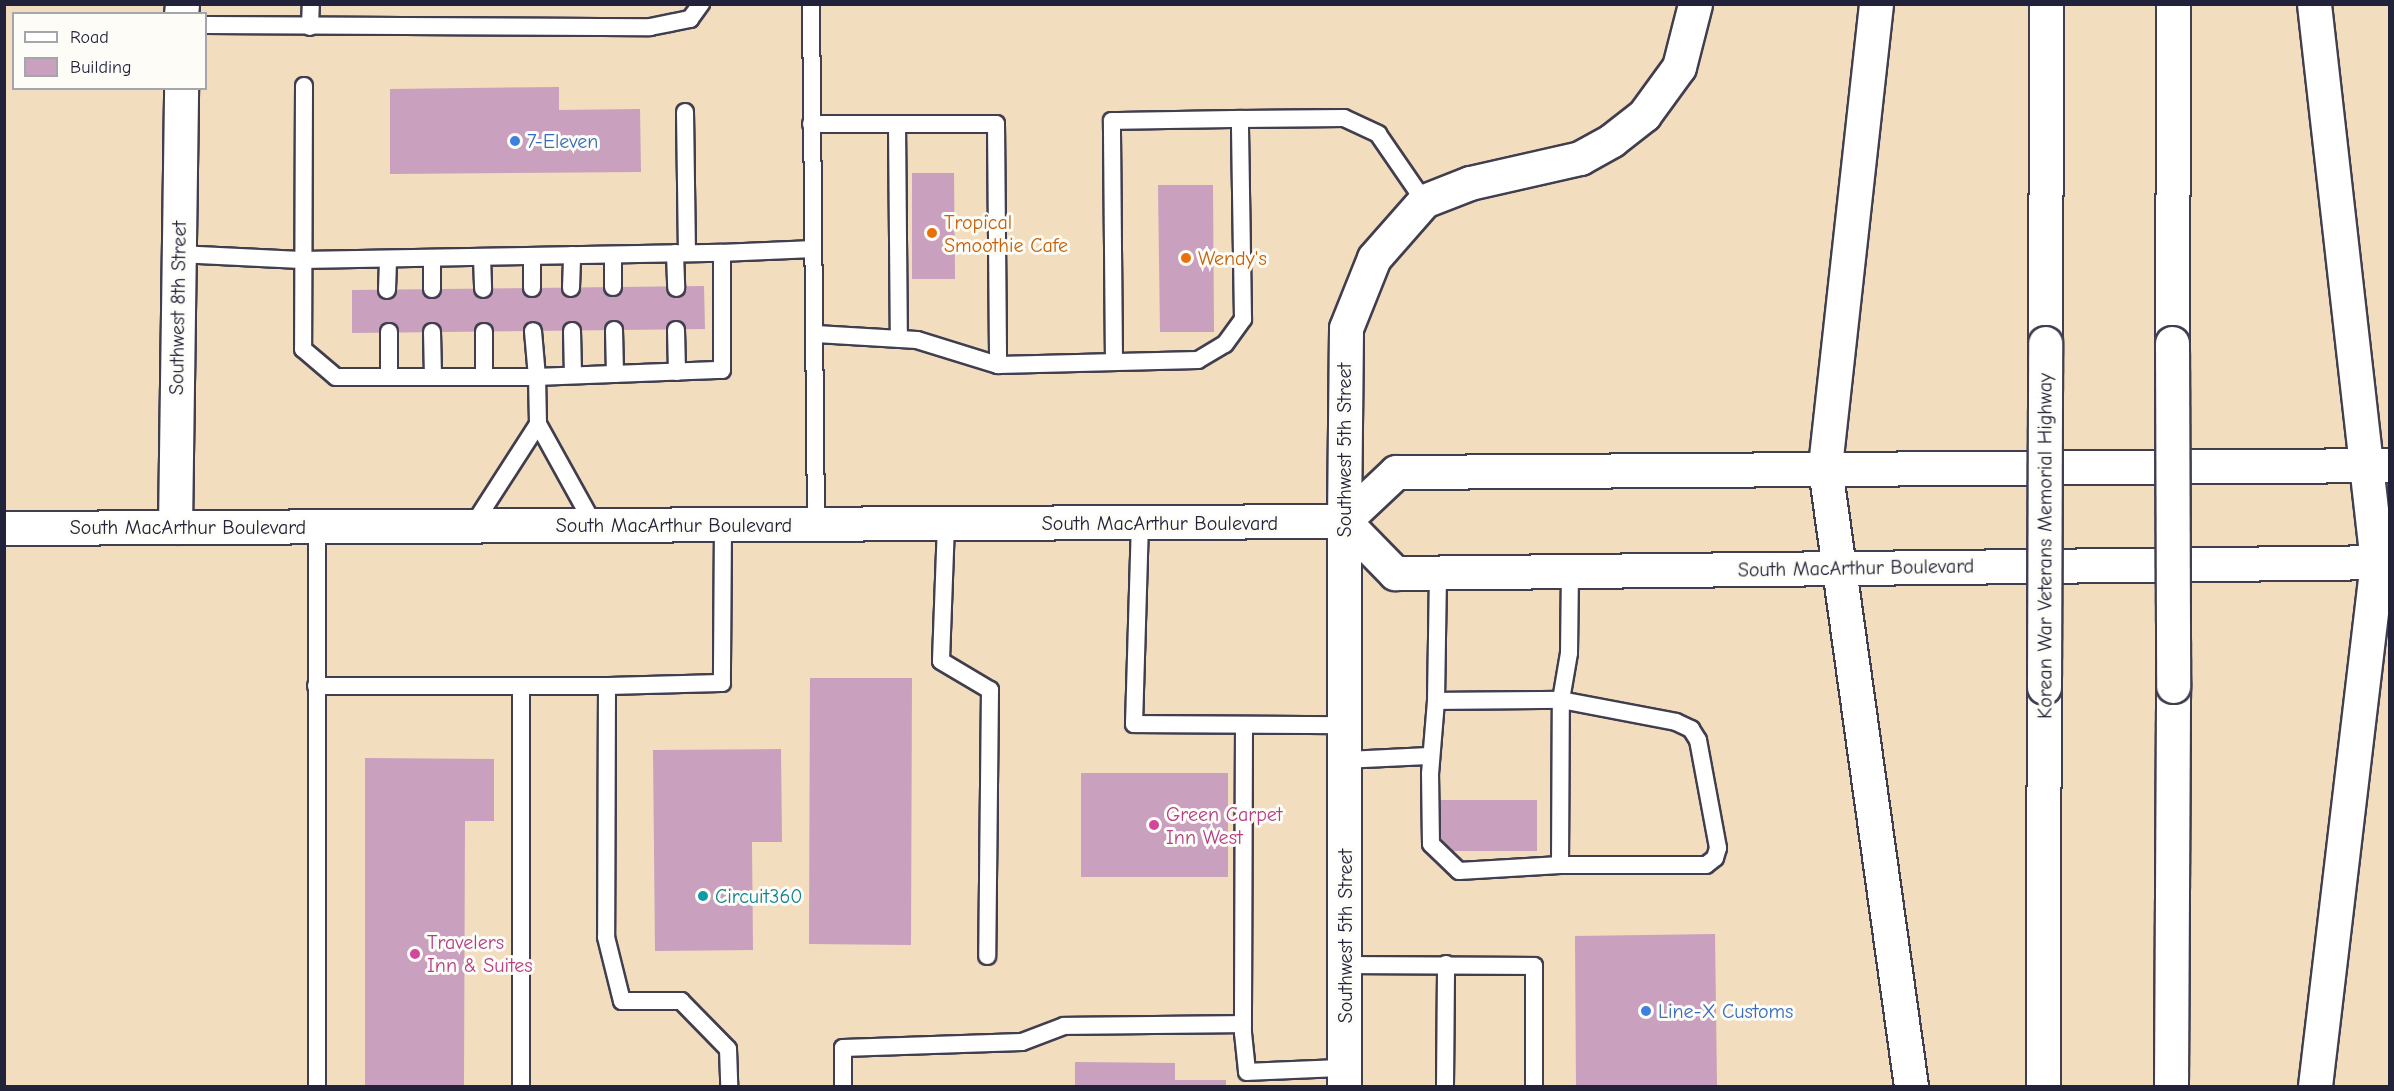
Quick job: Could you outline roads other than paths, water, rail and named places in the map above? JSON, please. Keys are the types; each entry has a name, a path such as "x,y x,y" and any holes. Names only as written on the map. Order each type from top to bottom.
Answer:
{"main road":[{"name":"Southwest 5th Street","path":"1344,1077 1347,965 1344,725 1346,328 1374,258 1424,201 1470,183 1580,158 1612,140 1644,115 1679,67 1695,4"},
{"path":"1876,4 1825,468 1911,1086"},
{"name":"Korean War Veterans Memorial Highway","path":"2043,1086 2046,4"},
{"path":"2171,1086 2172,4"},
{"path":"2314,4 2378,465 2383,562 2314,1086"},
{"name":"Southwest 8th Street","path":"175,527 180,90"},
{"path":"1344,521 1395,472 2378,465"},
{"name":"South MacArthur Boulevard","path":"4,528 1344,521 1395,573 1570,573 1840,567 2383,562"}],"lane":[{"path":"310,27 311,4"},
{"path":"207,25 650,27 690,19 701,4"},
{"path":"811,4 812,249 816,334 816,524"},
{"path":"304,86 301,260 303,349 336,377 537,377 722,370 722,253"},
{"path":"675,288 681,254 685,112"},
{"path":"816,334 918,340 998,365 1198,360 1225,344 1243,320 1240,118"},
{"path":"1114,362 1112,122 1344,118 1378,134 1424,201"},
{"path":"811,124 996,124 998,365"},
{"path":"897,124 899,339"},
{"path":"178,254 301,260 681,254 812,249"},
{"path":"571,288 572,255"},
{"path":"613,255 613,287"},
{"path":"532,256 532,288"},
{"path":"482,257 483,289"},
{"path":"432,258 432,289"},
{"path":"387,290 388,259"},
{"path":"614,330 615,374"},
{"path":"676,330 677,372"},
{"path":"533,331 538,424 594,525"},
{"path":"572,331 573,375"},
{"path":"389,332 389,377"},
{"path":"432,332 433,377"},
{"path":"484,332 484,377"},
{"path":"473,525 538,424"},
{"path":"1140,522 1134,724 1344,725"},
{"path":"946,524 941,661 990,690 987,956"},
{"path":"316,686 607,686 722,683 723,525"},
{"path":"317,526 317,1086"},
{"path":"1436,701 1561,700 1676,722 1691,729 1698,740 1718,848 1715,858 1706,865 1560,865 1460,871 1431,844 1431,756 1436,701 1438,573"},
{"path":"1560,865 1561,700 1569,653 1570,573"},
{"path":"521,686 521,1086"},
{"path":"607,686 606,937 622,1001 681,1001 728,1049 729,1086"},
{"path":"1244,725 1243,1024 1247,1079 1344,1077"},
{"path":"1345,760 1431,756"},
{"path":"1445,1086 1446,964"},
{"path":"1347,965 1534,966 1534,1086"},
{"path":"843,1086 843,1048 1022,1041 1064,1026 1243,1024"}],"place":[{"name":"7-Eleven","path":"515,141"},
{"name":"Tropical Smoothie Cafe","path":"932,233"},
{"name":"Wendy's","path":"1186,258"},
{"name":"Green Carpet Inn West","path":"1154,825"},
{"name":"Circuit360","path":"703,896"},
{"name":"Travelers Inn & Suites","path":"415,954"},
{"name":"Line-X Customs","path":"1646,1011"}]}
